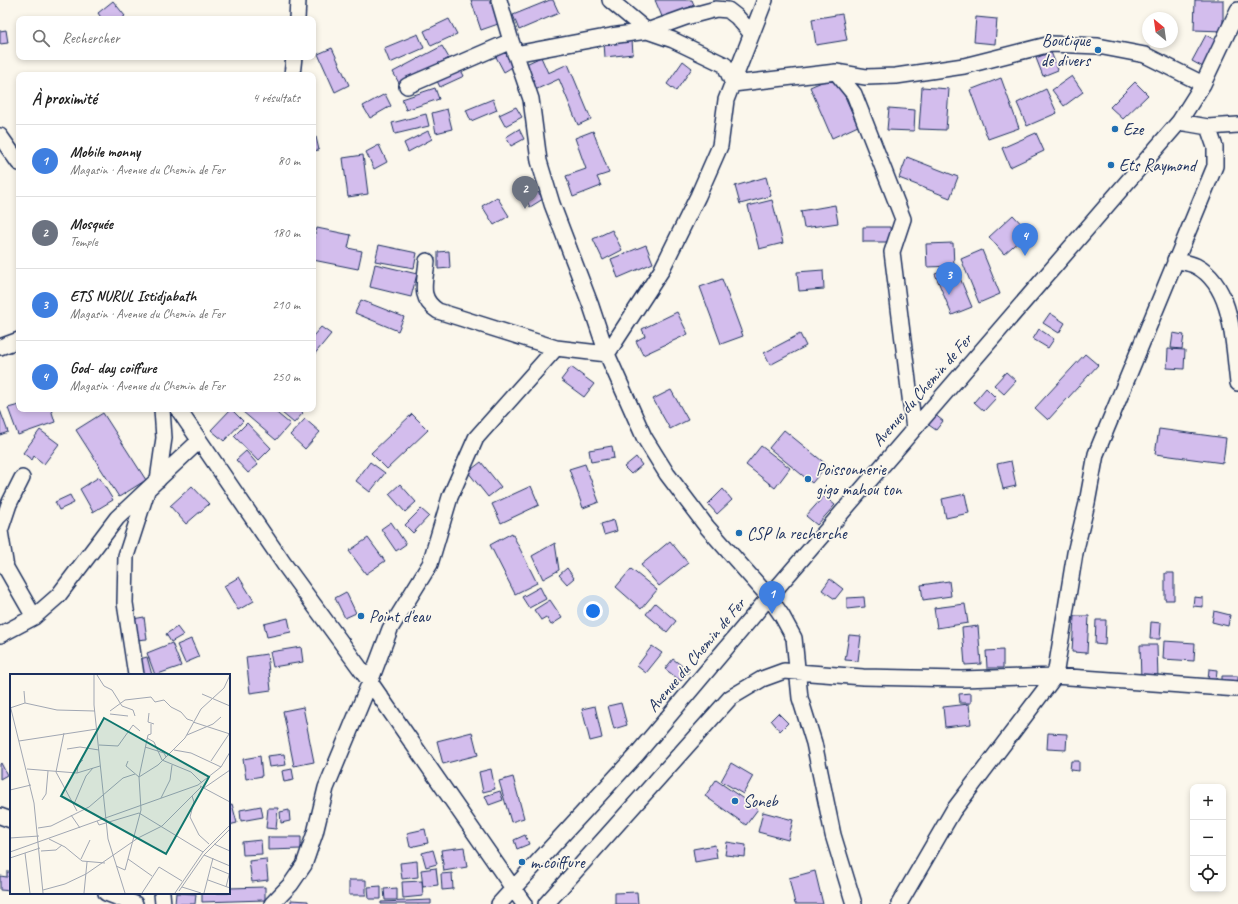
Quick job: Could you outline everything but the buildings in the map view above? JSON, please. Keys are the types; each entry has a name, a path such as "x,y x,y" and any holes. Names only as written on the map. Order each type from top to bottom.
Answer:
{"street":[{"path":"297,16 298,0"},
{"path":"499,0 513,48 531,99 539,160 552,204 591,306 607,354 644,437 667,474 707,527 769,597 782,616 794,638 800,698 814,743 833,835 854,904"},
{"path":"610,0 647,31 673,40 725,65 733,84"},
{"path":"607,354 661,271 698,196 720,146 726,100 764,0"},
{"path":"407,86 513,48 647,31 686,17 716,9 728,10 737,17 751,33"},
{"name":"Avenue du Chemin de Fer","path":"499,904 637,754 769,597 1179,122 1203,84 1238,10"},
{"path":"733,84 836,72 866,77 896,76 964,66 1051,44 1098,46 1145,55 1203,84"},
{"path":"292,72 294,60"},
{"path":"836,72 854,94 903,219 892,252 914,429"},
{"path":"1179,122 1208,128 1238,124"},
{"path":"899,904 953,811 1055,676 1075,553 1087,503 1096,454 1215,166 1215,147 1208,128"},
{"path":"0,136 16,159"},
{"path":"1175,260 1196,266 1212,278 1226,303 1238,383"},
{"path":"427,262 424,297 429,305 438,311 556,348 607,354"},
{"path":"0,347 16,341"},
{"path":"272,904 291,884 304,865 315,833 326,788 370,682 390,629 430,564 450,497 476,438 556,348"},
{"path":"136,674 125,603 126,556 153,485 164,438 162,412"},
{"path":"180,412 284,564 370,682 524,904"},
{"path":"0,635 34,617 58,596 117,518 199,441"},
{"path":"22,478 8,504 0,532 6,568 34,617"},
{"path":"546,904 730,698 762,679 784,671 863,677 962,680 1055,676 1238,689"},
{"path":"0,816 10,820"},
{"path":"110,894 135,904"},
{"path":"162,894 163,904"}],"place":[{"name":"Boutique de divers","path":"1098,50"},
{"name":"Eze","path":"1115,129"},
{"name":"Ets Raymond","path":"1111,165"},
{"name":"Mosquée","path":"525,209"},
{"name":"God- day coiffure","path":"1025,256"},
{"name":"ETS NURUL Istidjabath","path":"949,295"},
{"name":"Poissonnerie gigo mahou ton","path":"808,479"},
{"name":"CSP la recherche","path":"739,533"},
{"name":"Mobile monny","path":"772,614"},
{"name":"Point d'eau","path":"361,616"},
{"name":"Soneb","path":"735,801"},
{"name":"m.coiffure","path":"522,862"}]}
